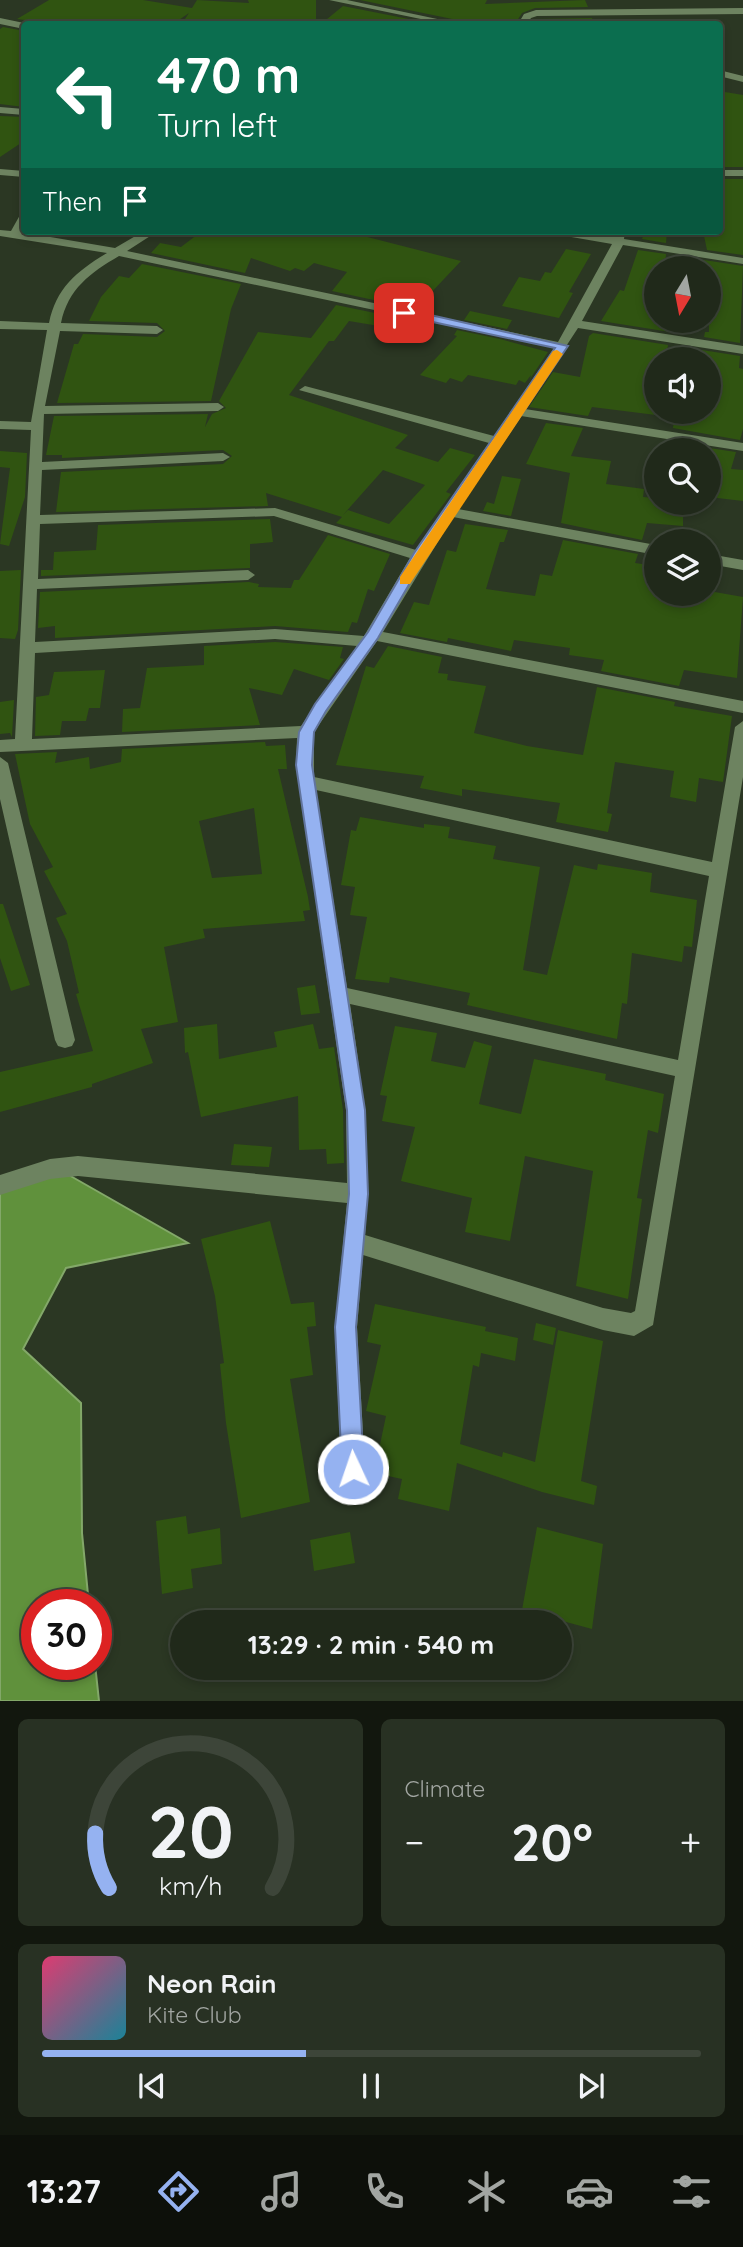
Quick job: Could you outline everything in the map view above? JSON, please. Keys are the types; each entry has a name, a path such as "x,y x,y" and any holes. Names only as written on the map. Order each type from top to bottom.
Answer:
{"street":[{"path":"333,0 441,21"},
{"path":"524,16 584,12 602,6 740,5"},
{"path":"617,6 698,11 740,5"},
{"path":"698,11 700,21"},
{"path":"0,21 21,25"},
{"path":"723,74 743,79"},
{"path":"0,110 21,112"},
{"path":"0,172 21,174"},
{"path":"723,173 743,173"},
{"path":"15,234 21,223"},
{"path":"0,233 114,252 562,346"},
{"path":"23,746 30,648 38,410 58,302 71,285 114,252 145,235"},
{"path":"597,235 743,261"},
{"path":"353,1469 346,1327 358,1194 356,1110 304,765 306,732 370,639 419,556 562,346 619,237"},
{"path":"575,324 743,350"},
{"path":"0,325 157,330"},
{"path":"305,390 498,441"},
{"path":"38,410 218,407"},
{"path":"517,412 743,447"},
{"path":"0,425 37,426"},
{"path":"36,466 223,457"},
{"path":"35,520 275,512 419,556"},
{"path":"449,512 644,548"},
{"path":"721,561 743,565"},
{"path":"32,584 247,575"},
{"path":"30,648 275,634 370,639 743,707"},
{"path":"354,1242 603,1319 634,1325 645,1317 743,727"},
{"path":"0,746 306,732"},
{"path":"0,763 65,1040"},
{"path":"307,782 719,871"},
{"path":"339,994 686,1070"},
{"path":"0,1185 50,1169 78,1166 358,1194"}],"shaded area":[{"path":"60,1170 188,1243 66,1268 23,1349 81,1403 82,1533 87,1589 21,1589 21,1680 97,1680 99,1701 0,1701 0,1193"}],"building":[{"path":"49,0 143,0 192,8 197,0 249,3 248,0 316,0 316,21 184,21 189,13 177,21 17,19"},
{"path":"360,0 487,0 485,4 585,0 588,7 535,8 522,13 517,21 462,21"},
{"path":"343,6 419,21 325,21"},
{"path":"592,18 593,21 534,21"},
{"path":"3,27 21,30 21,107 0,104 0,29"},
{"path":"723,92 743,95 743,167 723,167"},
{"path":"0,116 21,117 21,143 0,157"},
{"path":"723,179 743,179 743,255 707,250 704,235 723,235"},
{"path":"197,235 360,235 461,261 427,297 420,310 332,291 347,272 314,263 304,271 295,268 290,271 251,258 245,273 151,253 160,243 181,247"},
{"path":"644,235 667,235 666,243 642,239"},
{"path":"566,249 591,254 569,292 573,293 559,318 502,306 519,277 540,281 545,272 551,273"},
{"path":"638,250 666,254 644,256 644,328 601,321 620,290 624,291"},
{"path":"721,263 743,266 740,343 704,337 705,333 721,333"},
{"path":"142,264 241,284 231,309 211,401 57,403 74,344 78,344 83,334 157,337 165,331 157,323 89,321 101,297 119,276 129,278"},
{"path":"336,305 414,321 409,331 349,321 334,341 329,341 289,395 408,435 395,448 438,462 450,448 475,455 446,492 451,494 413,545 336,523 342,517 266,493 268,506 56,512 61,472 223,464 232,456 223,450 62,458 62,455 46,455 54,416 208,414 205,427 212,414 226,408 219,401 258,332 311,338","holes":["383,470 425,485 389,524 348,510 343,515"]},
{"path":"470,311 512,320 507,329 464,320"},
{"path":"457,330 548,352 530,379 531,375 525,383 519,380 516,385 468,375 462,382 450,378 446,383 420,375 457,336 454,335"},
{"path":"593,333 668,345 644,347 644,414 592,407 588,416 529,407 553,372 580,377 589,336"},
{"path":"721,353 740,356 739,368 743,369 743,429 740,440 673,428 673,424 721,424"},
{"path":"546,423 583,428 571,456 611,461 606,484 644,489 644,515 683,515 683,526 647,523 642,540 561,523 570,473 526,464"},
{"path":"721,450 736,452 731,469 743,470 743,501 721,498"},
{"path":"0,451 27,453 25,497 9,546 0,544 10,468 0,467"},
{"path":"502,476 521,479 511,516 483,511 487,502 494,504"},
{"path":"270,519 273,542 250,544 250,568 41,576 41,570 53,570 54,552 96,550 98,525"},
{"path":"465,524 508,530 504,542 500,542 486,589 535,596 540,574 552,576 563,540 638,554 635,563 644,564 644,606 721,606 721,593 743,597 737,678 684,670 679,686 601,671 604,660 569,655 570,648 514,640 511,651 448,638 447,642 400,633 414,602 429,605 447,550 456,552"},
{"path":"328,535 390,554 374,591 368,589 357,623 352,622 348,632 275,626 55,638 55,626 38,628 40,592 249,582 259,584 258,587 291,588 294,580 299,580"},
{"path":"21,570 18,630 15,639 0,638 0,571"},
{"path":"275,642 343,647 340,658 344,659 329,680 294,669 282,695 249,688 260,725 122,732 123,709 140,708 147,668 204,665 204,646"},
{"path":"388,646 442,657 438,673 448,674 447,680 486,686 474,733 527,746 583,755 597,687 675,702 674,706 732,716 723,782 699,778 696,802 670,797 674,771 615,762 607,813 612,814 608,832 556,822 560,803 462,789 462,796 420,788 424,776 336,765 366,666 374,668"},
{"path":"105,670 100,708 89,708 86,721 62,721 60,735 35,736 36,697 49,695 54,672"},
{"path":"14,700 12,737 10,733 0,734 0,702"},
{"path":"265,742 266,746 285,745 287,769 278,769 310,910 303,911 305,921 203,929 205,938 164,947 178,1022 141,1029 153,1063 92,1084 92,1087 0,1112 0,1072 93,1051 76,994 79,993 67,941 56,918 67,914 44,871 53,867 30,824 15,754 57,752 55,763 89,757 90,769 121,762 122,749","holes":["254,808 262,874 212,878 199,821"]},
{"path":"360,817 424,828 424,824 450,827 448,838 496,846 493,859 540,867 523,970 547,975 574,865 597,870 598,864 652,873 650,892 697,900 692,947 684,946 682,962 632,953 627,1004 622,1003 617,1039 467,1005 470,993 390,977 389,983 355,979 367,917 350,915 355,887 341,885 351,830 356,831"},
{"path":"0,904 3,904 30,985 11,991 0,958"},
{"path":"315,985 320,1013 301,1015 297,988"},
{"path":"217,1024 219,1059 277,1047 274,1032 313,1024 319,1049 334,1047 343,1110 344,1163 327,1164 326,1149 299,1150 298,1096 201,1117 188,1052 185,1053 184,1028"},
{"path":"395,1026 437,1033 431,1061 465,1068 474,1041 492,1046 479,1104 521,1114 534,1059 606,1074 605,1080 664,1094 658,1133 648,1130 637,1198 642,1199 628,1299 576,1286 593,1171 525,1156 510,1241 465,1232 472,1198 401,1181 415,1127 382,1121 387,1096 380,1095"},
{"path":"234,1144 272,1147 269,1167 231,1165"},
{"path":"270,1221 291,1304 314,1302 316,1326 307,1327 313,1375 290,1379 310,1502 241,1518 226,1423 220,1364 224,1363 215,1296 201,1239"},
{"path":"375,1304 486,1327 485,1331 518,1338 515,1361 481,1353 479,1367 473,1365 460,1444 502,1457 503,1452 535,1462 558,1330 603,1341 581,1481 597,1486 594,1505 542,1492 457,1463 449,1511 398,1499 402,1479 374,1473 386,1416 366,1411 381,1345 367,1342"},
{"path":"536,1323 556,1328 553,1345 533,1340"},
{"path":"186,1516 188,1534 220,1528 222,1564 191,1569 193,1588 162,1594 156,1521"},
{"path":"537,1527 603,1544 592,1629 572,1624 572,1610 522,1610"},
{"path":"350,1532 355,1563 314,1571 310,1540"}],"slow traffic":[{"path":"405,581 419,556 557,354"}],"route":[{"path":"353,1469 346,1327 358,1194 356,1110 304,765 306,732 320,708 373,635 419,556 562,346 404,313"}]}
